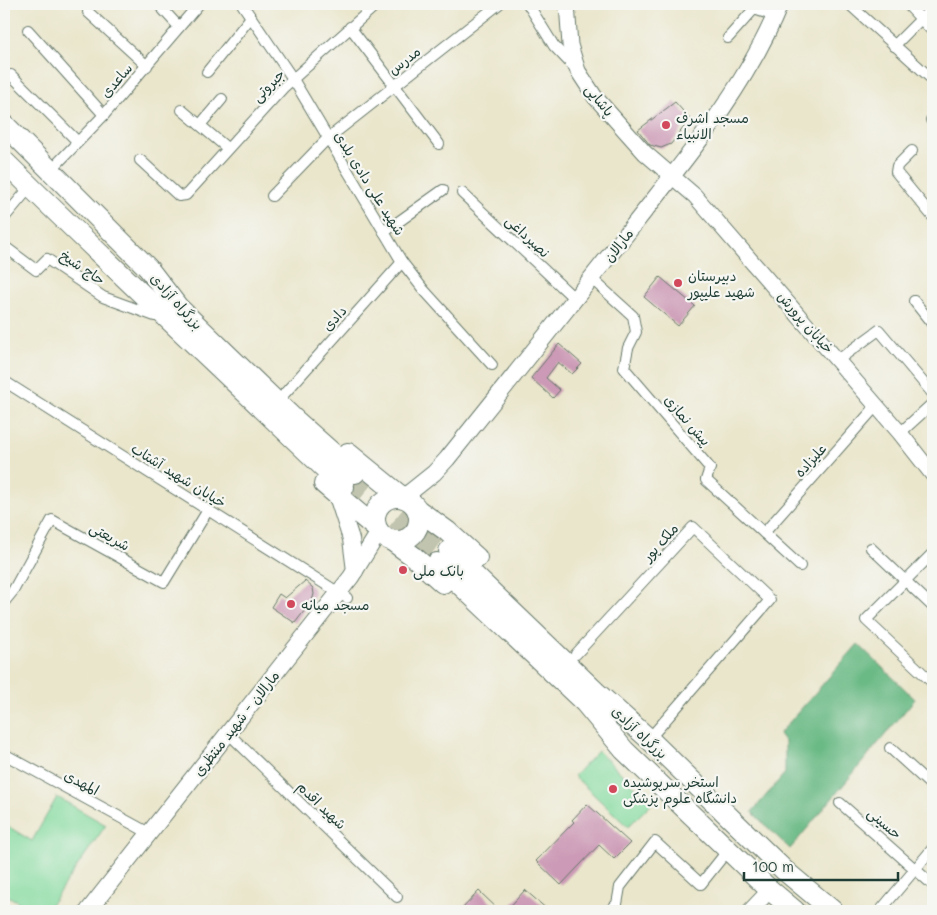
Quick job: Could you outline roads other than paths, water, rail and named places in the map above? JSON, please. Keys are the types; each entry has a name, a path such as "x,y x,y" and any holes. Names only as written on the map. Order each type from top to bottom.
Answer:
{"highway":[{"name":"بزرگراه آزادی","path":"4,124 148,268 178,307 293,418 345,485 355,510 382,534 413,556 581,714 624,750 770,890 795,911"},
{"name":"بزرگراه آزادی","path":"4,161 131,286 168,317 345,485"},
{"path":"148,268 186,296 351,456 437,524 492,572 611,689 649,738"},
{"path":"131,286 168,332 250,413 345,485"},
{"path":"355,510 367,507 376,498 380,492 380,479"},
{"path":"390,498 410,503 419,523 414,534 403,540 382,534 375,516 380,505 390,498"},
{"path":"413,556 413,544 418,534 428,526 437,524"},
{"name":"بزرگراه آزادی","path":"624,750 585,703 443,557 649,738 784,870 833,911"}],"main road":[{"name":"پاشایی","path":"567,4 570,45 578,71 595,97 645,153 672,175"},
{"name":"مارالان","path":"410,503 592,278 720,114 756,59 778,10"},
{"name":"خیابان پرورش","path":"672,175 695,196 838,360 933,475"},
{"path":"345,485 355,571"},
{"name":"مارالان - شهید منتظری","path":"88,911 228,733 343,595 355,571 382,534"},
{"path":"750,911 770,890"}],"street":[{"path":"158,4 179,27"},
{"name":"ساعدی","path":"50,171 147,66 199,4"},
{"name":"شهید علی دادی بلدی","path":"242,4 293,79 402,262 423,289 492,365"},
{"name":"جبروتی","path":"140,160 179,196 186,195 227,148 293,79 377,4"},
{"name":"مدرس","path":"272,196 327,139 499,4"},
{"path":"528,4 554,46 578,71"},
{"path":"849,4 933,80"},
{"path":"907,4 933,32"},
{"path":"894,46 933,7"},
{"path":"728,38 754,9 778,10"},
{"path":"88,12 147,66"},
{"path":"207,72 252,17"},
{"path":"350,27 439,144"},
{"path":"28,30 104,114"},
{"path":"11,75 78,142"},
{"path":"200,125 222,99"},
{"path":"182,110 227,148"},
{"path":"912,151 897,166 898,175 933,217"},
{"path":"4,218 30,187"},
{"path":"384,232 443,190"},
{"name":"نصیرداغی","path":"462,193 575,299"},
{"name":"حاج شیخ","path":"4,246 36,270 47,259 103,297 155,316"},
{"name":"دادی","path":"285,393 402,262"},
{"name":"پیش نمازی","path":"592,278 633,316 636,332 628,348 624,368 710,468 706,480 800,566"},
{"path":"914,301 933,324"},
{"path":"838,360 879,330 933,394"},
{"name":"خیابان شهید آشتاب","path":"4,381 343,595"},
{"path":"900,433 933,403"},
{"name":"علیزاده","path":"764,532 877,405"},
{"name":"شریعتی","path":"4,602 14,591 52,520 164,582 208,510"},
{"name":"ملک پور","path":"576,654 693,527 770,600 649,738"},
{"path":"871,548 933,607"},
{"path":"933,553 866,620 933,683"},
{"name":"شهید اقدم","path":"228,733 397,897"},
{"path":"890,748 933,787"},
{"name":"المهدی","path":"4,754 149,833"},
{"name":"حسینی","path":"840,803 916,868 933,885"},
{"path":"609,911 617,904 620,887 655,842 701,884 728,850"},
{"path":"880,911 933,848"}],"tunnel":[{"path":"355,473 449,551"},
{"path":"344,487 437,563"}],"place":[{"name":"مسجد اشرف الانبیاء","path":"666,125"},
{"name":"دبیرستان شهید علیپور","path":"678,283"},
{"name":"بانک ملی","path":"403,570"},
{"name":"مسجد میانه","path":"291,604"},
{"name":"استخر سرپوشیده دانشگاه علوم پزشکی","path":"613,789"}]}
